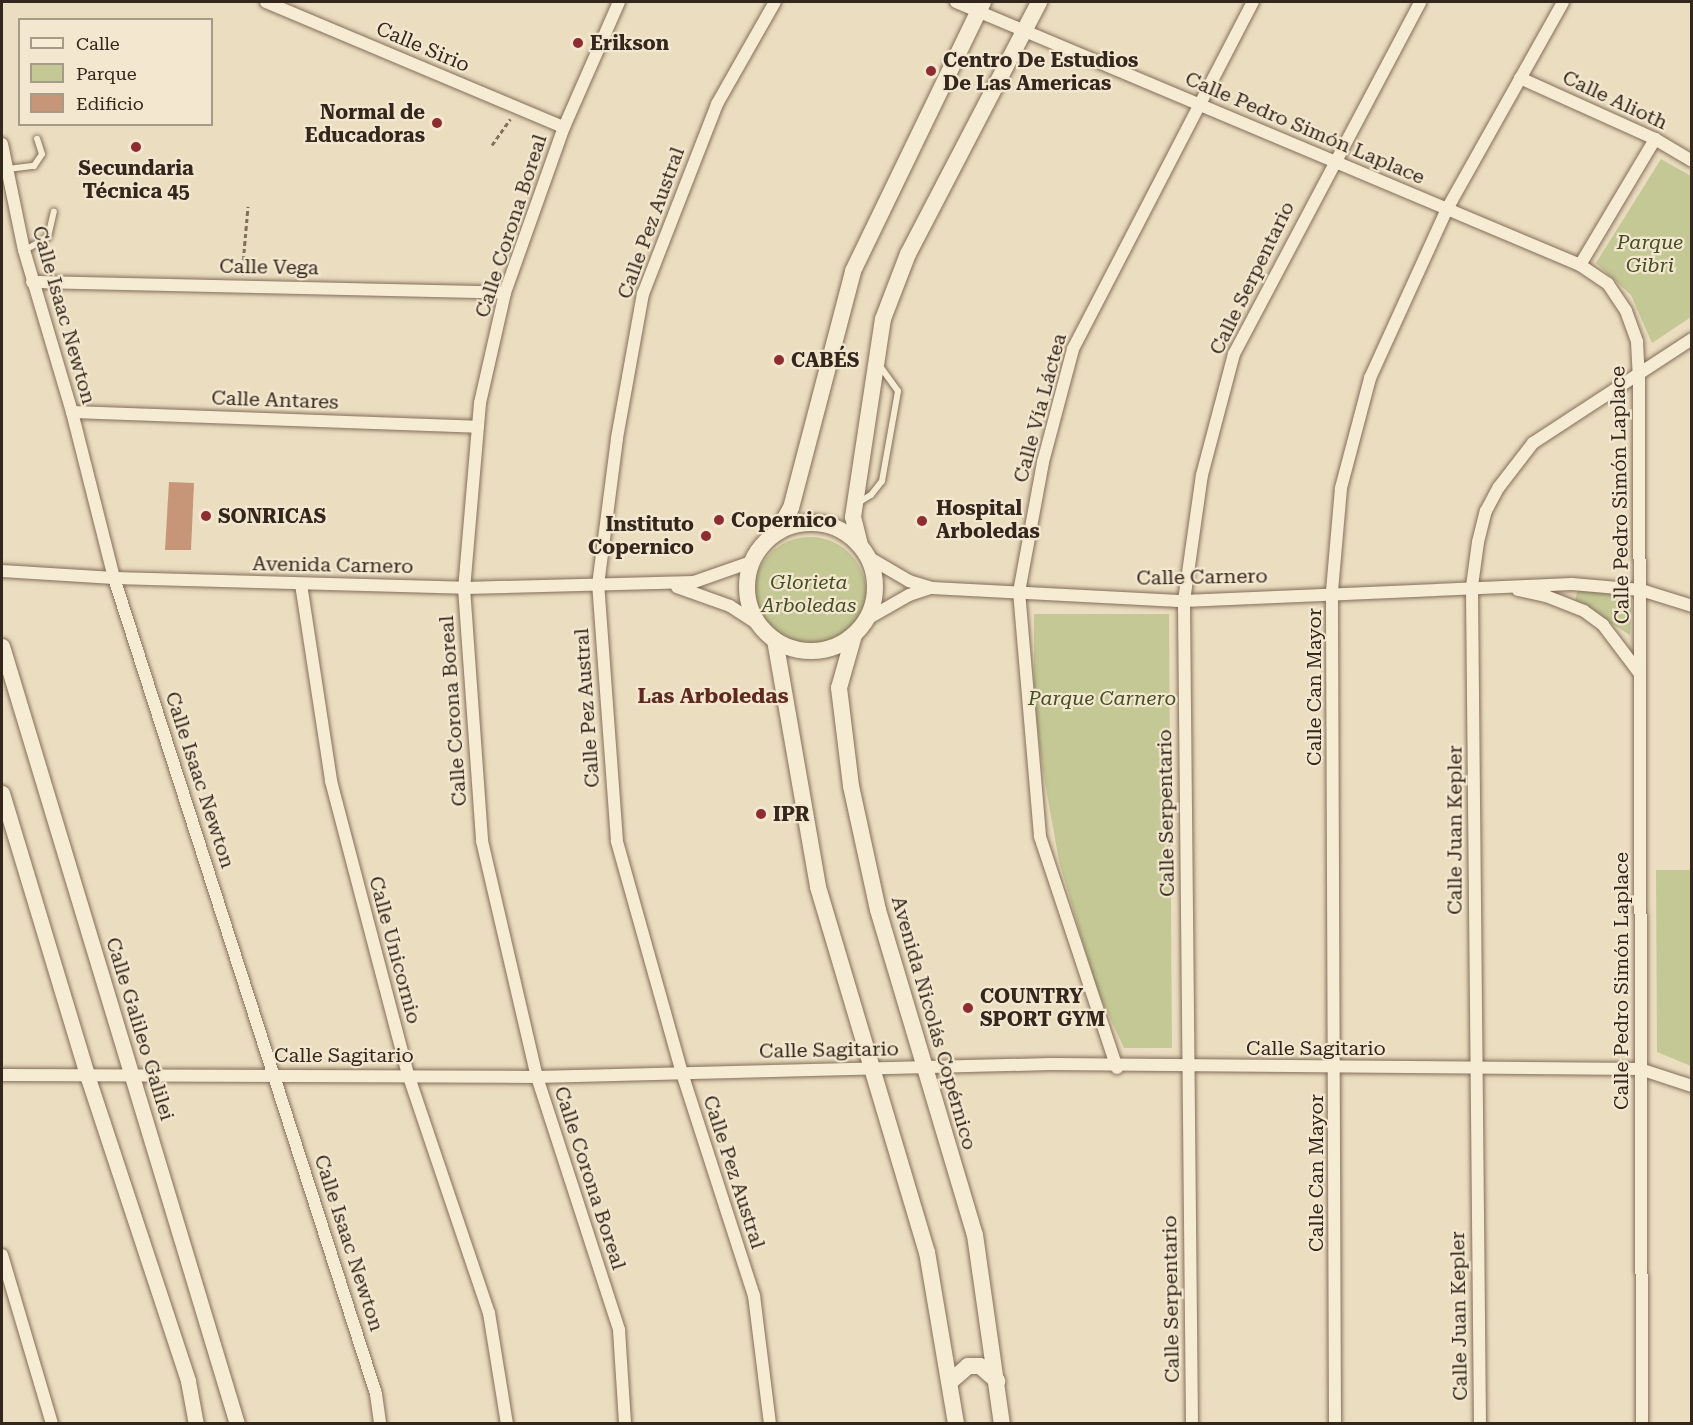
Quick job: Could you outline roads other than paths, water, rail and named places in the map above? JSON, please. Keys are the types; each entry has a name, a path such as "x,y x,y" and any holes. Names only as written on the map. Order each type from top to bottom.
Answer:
{"main road":[{"path":"864,551 843,531 822,523 799,523 778,531 762,544 752,562 748,594 759,625 775,640 794,649 815,651 836,646 854,635 867,619 875,582 853,517 883,319 908,254 1039,2"},
{"path":"778,531 791,508 853,271 980,6"},
{"name":"Avenida Nicolás Copérnico","path":"854,635 839,688 851,786 878,910 975,1235 1002,1424"},
{"path":"775,640 818,887 869,1067 927,1252 951,1381 956,1424"},
{"path":"951,1381 968,1366 990,1371 997,1381"}],"street":[{"name":"Calle Sirio","path":"266,2 564,127"},
{"name":"Calle Corona Boreal","path":"616,2 564,127 506,293 478,427 464,588 482,841 537,1077 619,1330 625,1424"},
{"name":"Calle Pez Austral","path":"770,1424 754,1296 682,1073 617,841 598,585 617,438 643,294 717,104 775,2"},
{"name":"Calle Pedro Simón Laplace","path":"956,2 980,6 1024,29 1197,105 1580,265 1608,284 1626,311 1637,342 1639,375 1642,1424"},
{"name":"Calle Vía Láctea","path":"1117,1068 1040,836 1019,592 1043,462 1073,349 1197,105 1253,2"},
{"name":"Calle Serpentario","path":"1192,1424 1184,601 1202,475 1234,354 1332,161 1420,2"},
{"name":"Calle Can Mayor","path":"1335,1424 1336,1068 1332,591 1341,488 1363,398 1447,209 1563,2"},
{"name":"Calle Alioth","path":"1520,78 1655,139 1692,161"},
{"path":"1580,265 1655,139"},
{"name":"Calle Isaac Newton","path":"2,144 4,169 32,282 72,412 114,578 376,1394 380,1424"},
{"name":"Calle Vega","path":"32,282 506,293"},
{"name":"Calle Juan Kepler","path":"1480,1424 1472,586 1486,511 1516,462 1552,428 1639,375 1692,339"},
{"name":"Calle Antares","path":"72,412 478,427"},
{"name":"Calle Carnero","path":"864,551 909,581 932,588 1184,601 1332,591 1572,584 1641,590 1692,606"},
{"name":"Avenida Carnero","path":"2,571 114,578 464,588 694,582 752,562"},
{"name":"Calle Unicornio","path":"301,584 331,782 408,1074 489,1313 507,1424"},
{"name":"Avenida Carnero","path":"664,584 730,606 759,625"},
{"name":"Calle Carnero","path":"1472,586 1530,591 1573,605 1603,625 1640,674"},
{"name":"Calle Carnero","path":"867,619 909,595 932,588"},
{"name":"Calle Galileo Galilei","path":"2,646 237,1424"},
{"path":"2,793 88,1078 188,1382 196,1424"},
{"name":"Calle Sagitario","path":"2,1075 88,1078 275,1074 537,1077 1050,1064 1117,1068 1640,1069 1692,1086"},
{"path":"2,1255 52,1424"}],"lane":[{"path":"4,169 34,166 42,153 37,139"},
{"path":"24,250 48,237 54,212"},
{"path":"854,504 871,495 882,481 898,391 891,377 876,363"}],"place":[{"name":"Erikson","path":"578,43"},
{"name":"Centro De Estudios De Las Americas","path":"931,71"},
{"name":"Normal de Educadoras","path":"437,123"},
{"name":"Secundaria Técnica 45","path":"136,147"},
{"name":"CABE´S","path":"779,360"},
{"name":"SONRICAS","path":"206,516"},
{"name":"Copernico","path":"719,520"},
{"name":"Hospital Arboledas","path":"922,521"},
{"name":"Instituto Copernico","path":"706,536"},
{"name":"IPR","path":"761,814"},
{"name":"COUNTRY SPORT GYM","path":"968,1008"}],"district":[{"name":"Las Arboledas","path":"713,696"}],"park label":[{"name":"Parque Gibri","path":"1650,254"},
{"name":"Glorieta Arboledas","path":"809,594"},
{"name":"Parque Carnero","path":"1102,698"}]}
